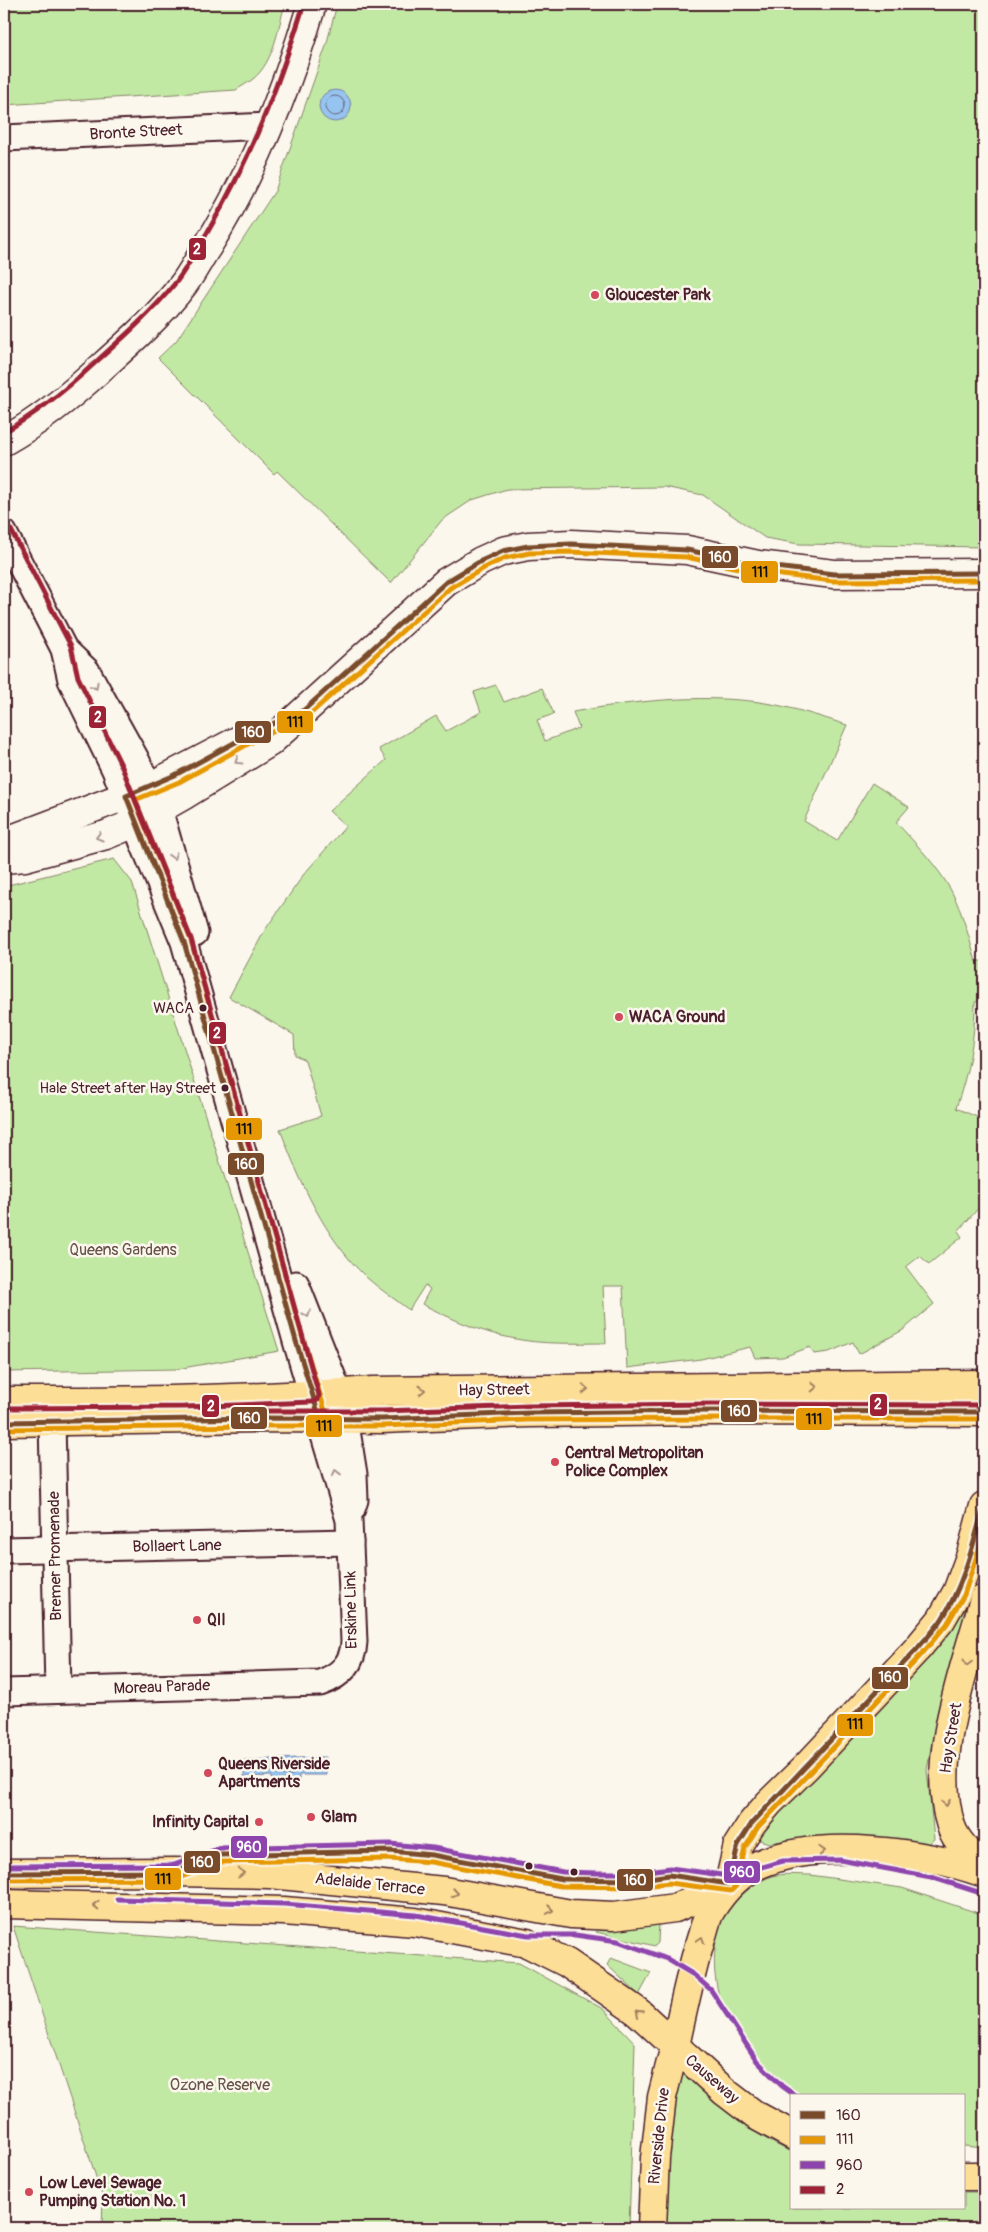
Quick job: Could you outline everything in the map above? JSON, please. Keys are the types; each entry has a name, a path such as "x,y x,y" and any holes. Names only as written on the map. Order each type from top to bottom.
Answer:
{"main road":[{"name":"Hay Street","path":"4,1422 267,1418 329,1406 373,1391 984,1384"},
{"name":"Hay Street","path":"4,1401 186,1400 329,1406 984,1412"},
{"path":"729,1884 738,1845 752,1823 941,1620 956,1592 971,1554 984,1506"},
{"name":"Hay Street","path":"984,1599 951,1720 944,1761 944,1787 951,1828 966,1850 984,1867"},
{"name":"Causeway","path":"790,2134 755,2115 725,2092 676,2046 690,1974 710,1912 729,1884 759,1864 775,1858 827,1850 877,1851 939,1861 984,1874"},
{"name":"Adelaide Terrace","path":"4,1873 155,1872 270,1874 444,1892 570,1914 614,1916 675,1908 729,1884"},
{"name":"Adelaide Terrace","path":"4,1904 284,1911 415,1922 527,1943 567,1963 599,1983 638,2012 676,2046"},
{"name":"Riverside Drive","path":"652,2228 655,2158 662,2097 676,2046"},
{"path":"966,2176 984,2176"}],"street":[{"path":"4,441 31,426 86,382 144,329 184,285 243,184 292,70 312,4"},
{"name":"Bronte Street","path":"4,138 268,126"},
{"path":"4,533 64,649 71,680 145,797 292,1273 329,1406"},
{"path":"4,842 145,797 256,731 304,710 428,596 446,582 481,561 503,551 571,544 687,550 765,566 834,574 984,573"},
{"path":"145,797 135,823 184,942 329,1406"},
{"path":"4,859 25,857 106,835 135,823"},
{"name":"Erskine Link","path":"320,1683 345,1669 354,1650 350,1531 355,1500 354,1474 329,1406"},
{"name":"Bremer Promenade","path":"52,1421 58,1690"},
{"name":"Bollaert Lane","path":"4,1550 55,1549 350,1531"},
{"name":"Moreau Parade","path":"4,1692 320,1683"}],"green space":[{"path":"4,4 285,4 271,54 266,63 253,79 236,90 4,105"},
{"name":"Gloucester Park","path":"337,4 984,4 984,547 799,544 765,538 703,495 664,487 507,489 472,500 442,520 391,583 277,471 274,474 158,358 176,341 275,191 326,46"},
{"name":"WACA Ground","path":"496,685 504,702 542,688 554,714 537,720 545,741 579,728 573,712 642,702 689,699 736,700 770,704 814,715 847,725 804,821 837,841 872,783 909,807 896,822 941,874 960,910 976,961 984,961 984,1001 975,1002 974,1030 970,1056 956,1108 984,1120 984,1202 958,1231 962,1237 929,1264 920,1256 906,1267 934,1304 903,1330 859,1354 853,1342 829,1352 814,1354 810,1347 783,1357 755,1358 750,1347 701,1359 627,1368 623,1286 603,1286 606,1343 547,1343 511,1338 476,1328 422,1304 430,1289 425,1285 409,1310 366,1277 351,1261 326,1227 305,1189 280,1129 321,1116 305,1060 295,1055 294,1035 229,997 265,930 304,874 346,826 329,811 386,760 379,749 436,716 446,731 481,712 474,692"},
{"name":"Queens Gardens","path":"114,859 132,882 279,1351 177,1369 4,1372 4,886"},
{"path":"962,1604 970,1607 934,1731 927,1770 934,1839 928,1845 836,1838 788,1840 770,1843 759,1840 757,1837"},
{"path":"810,1875 902,1888 984,1915 984,2148 966,2146 966,2094 791,2094 761,2068 747,2051 725,2013 718,1993 715,1949 718,1931 729,1909 751,1887 773,1876"},
{"path":"659,1921 658,1943 655,1946 596,1932 598,1928"},
{"name":"Ozone Reserve","path":"13,1926 519,1963 603,2009 635,2043 629,2228 102,2228 103,2198"},
{"path":"611,1958 651,1973 639,1995 607,1965"},
{"path":"681,2070 747,2126 776,2145 790,2151 790,2210 966,2210 966,2192 984,2192 984,2228 664,2228 674,2095"}],"water":[{"path":"335,90 346,95 351,106 346,117 335,122 324,117 319,106 324,95"},
{"path":"326,1757 326,1775 299,1775 299,1780 272,1780 272,1776 244,1777 244,1760"}],"transit line":[{"name":"2","path":"4,432 41,408 75,381 149,313 181,275 222,206 250,150 274,93 304,4"},
{"name":"2","path":"4,1408 185,1407 312,1402 318,1400 319,1395 191,939 122,767 78,677 71,646 11,530"},
{"name":"160","path":"320,1419 296,1341 184,942 126,796 175,775 256,731 304,710 446,582 481,561 503,551 528,546 571,544 687,550 758,565 834,574 984,573"},
{"name":"111","path":"327,1417 303,1339 191,940 135,800 179,782 259,738 308,716 450,588 505,558 529,553 571,552 686,557 757,572 833,581 984,580"},
{"name":"2","path":"261,1411 382,1411 529,1406 712,1404 984,1405"},
{"name":"160","path":"4,1422 267,1418 382,1419 529,1413 712,1411 984,1412"},
{"name":"111","path":"4,1429 382,1426 529,1420 984,1419"},
{"name":"160","path":"4,1873 175,1872 221,1855 390,1851 432,1855 562,1879 635,1880 669,1875 729,1884 738,1845 752,1823 917,1649 942,1619 962,1578 984,1506"},
{"name":"111","path":"4,1880 176,1879 222,1862 390,1859 431,1862 561,1886 635,1887 669,1883 731,1891 736,1886 745,1848 758,1827 922,1654 947,1624 964,1595 984,1534"},
{"name":"960","path":"4,1866 174,1865 220,1848 390,1844 433,1848 563,1872 634,1873 670,1868 729,1876 783,1861 840,1860 931,1877 984,1894"},
{"name":"960","path":"117,1899 284,1904 416,1915 528,1935 575,1935 618,1941 667,1959 694,1975 711,1990 757,2061 782,2086 793,2094"}],"place":[{"name":"Gloucester Park","path":"595,295"},
{"name":"WACA","path":"203,1008"},
{"name":"WACA Ground","path":"619,1017"},
{"name":"Hale Street after Hay Street","path":"225,1088"},
{"name":"Central Metropolitan Police Complex","path":"555,1462"},
{"name":"QII","path":"197,1620"},
{"name":"Queens Riverside Apartments","path":"208,1773"},
{"name":"Glam","path":"311,1817"},
{"name":"Infinity Capital","path":"259,1822"},
{"name":"Low Level Sewage Pumping Station No. 1","path":"29,2192"}]}
